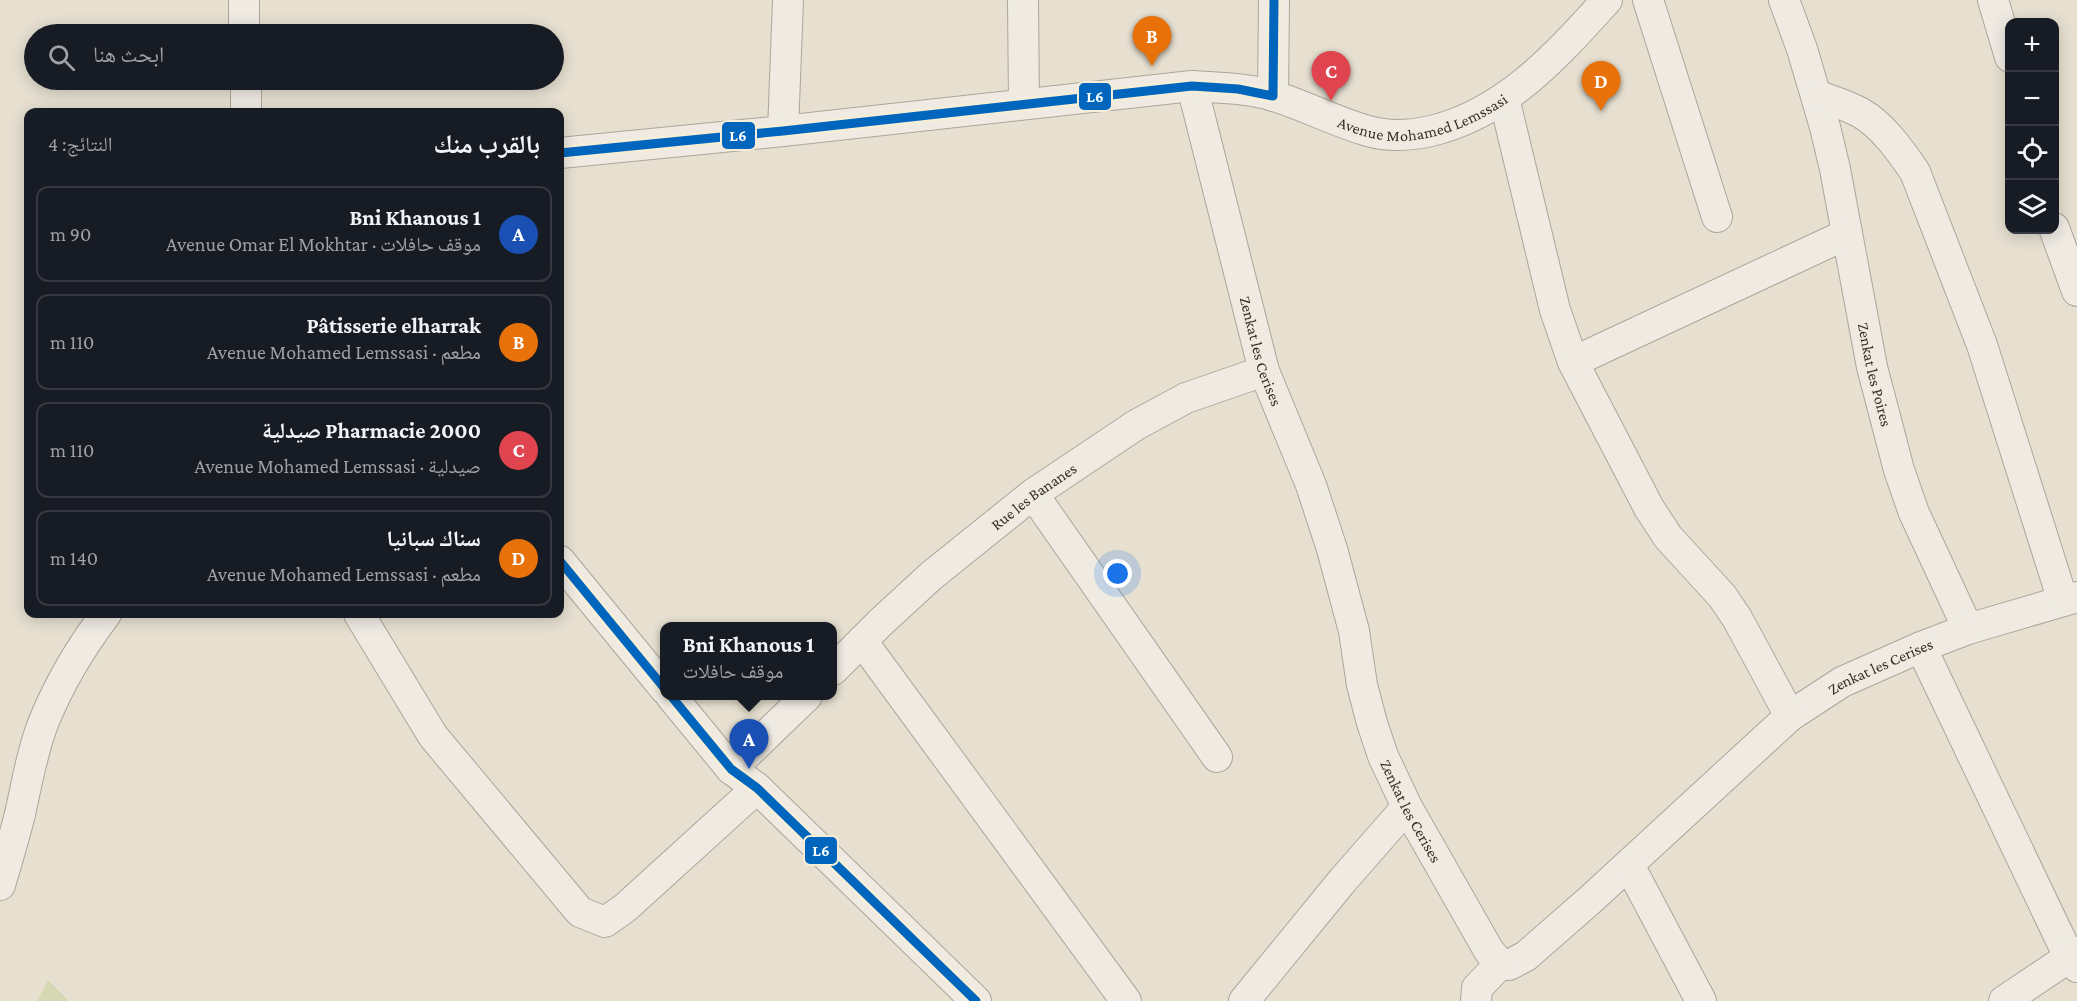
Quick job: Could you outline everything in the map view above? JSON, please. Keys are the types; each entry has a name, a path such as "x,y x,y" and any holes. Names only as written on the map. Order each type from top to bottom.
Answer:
{"street":[{"path":"244,0 244,24"},
{"path":"783,131 788,0"},
{"path":"1023,0 1024,104"},
{"path":"1273,96 1274,0"},
{"name":"Avenue Mohamed Lemssasi","path":"564,153 1192,86 1238,89 1273,96 1366,131 1388,136 1412,135 1443,128 1485,111 1504,98 1535,75 1561,51 1607,0"},
{"path":"1648,0 1717,217"},
{"name":"Zenkat les Poires","path":"1784,0 1817,95 1835,169 1872,368 1899,470 1914,513 1968,629"},
{"path":"1992,0 2005,41"},
{"name":"Zenkat les Cerises","path":"1192,86 1264,371 1322,517 1354,631 1362,686 1383,756 1407,807 1489,951 1500,964 1509,965 1526,956 1629,865 1790,716 1842,682 1968,629"},
{"path":"246,90 246,108"},
{"path":"1817,95 1860,113 1877,126 1901,152 1919,179 1982,345 2070,599 1968,629"},
{"path":"1504,98 1555,310 1573,362 1649,508 1668,537 1722,596 1737,618 1790,716"},
{"path":"1573,362 1847,234"},
{"path":"2057,234 2077,291"},
{"name":"Rue les Bananes","path":"837,666 931,576 1033,494 1136,425 1186,398 1264,371"},
{"path":"1033,494 1216,757"},
{"path":"564,566 660,682"},
{"path":"0,885 19,816 29,768 43,723 64,676 103,618"},
{"path":"361,618 433,736 580,912 605,922 625,908 757,788"},
{"path":"862,641 1126,1001"},
{"path":"1921,647 2074,958 2004,1001"},
{"path":"674,700 731,769 757,788 976,1001"},
{"path":"731,769 803,700"},
{"path":"1245,1001 1342,880 1407,807"},
{"path":"1629,865 1701,1001"},
{"path":"1476,1001 1477,988 1500,964"}],"green space":[{"path":"48,980 69,1001 37,1001"}],"transit line":[{"name":"L6","path":"1273,96 1274,0"},
{"name":"L6","path":"564,153 1192,86 1238,89 1273,96"},
{"name":"L6","path":"564,566 660,683"},
{"name":"L6","path":"674,700 731,769 757,788 976,1001"}],"place":[{"name":"Pâtisserie elharrak","path":"1152,66"},
{"name":"Pharmacie 2000 صيدلية","path":"1331,101"},
{"name":"سناك سبانيا","path":"1601,111"},
{"name":"Bni Khanous 1","path":"749,769"}]}
